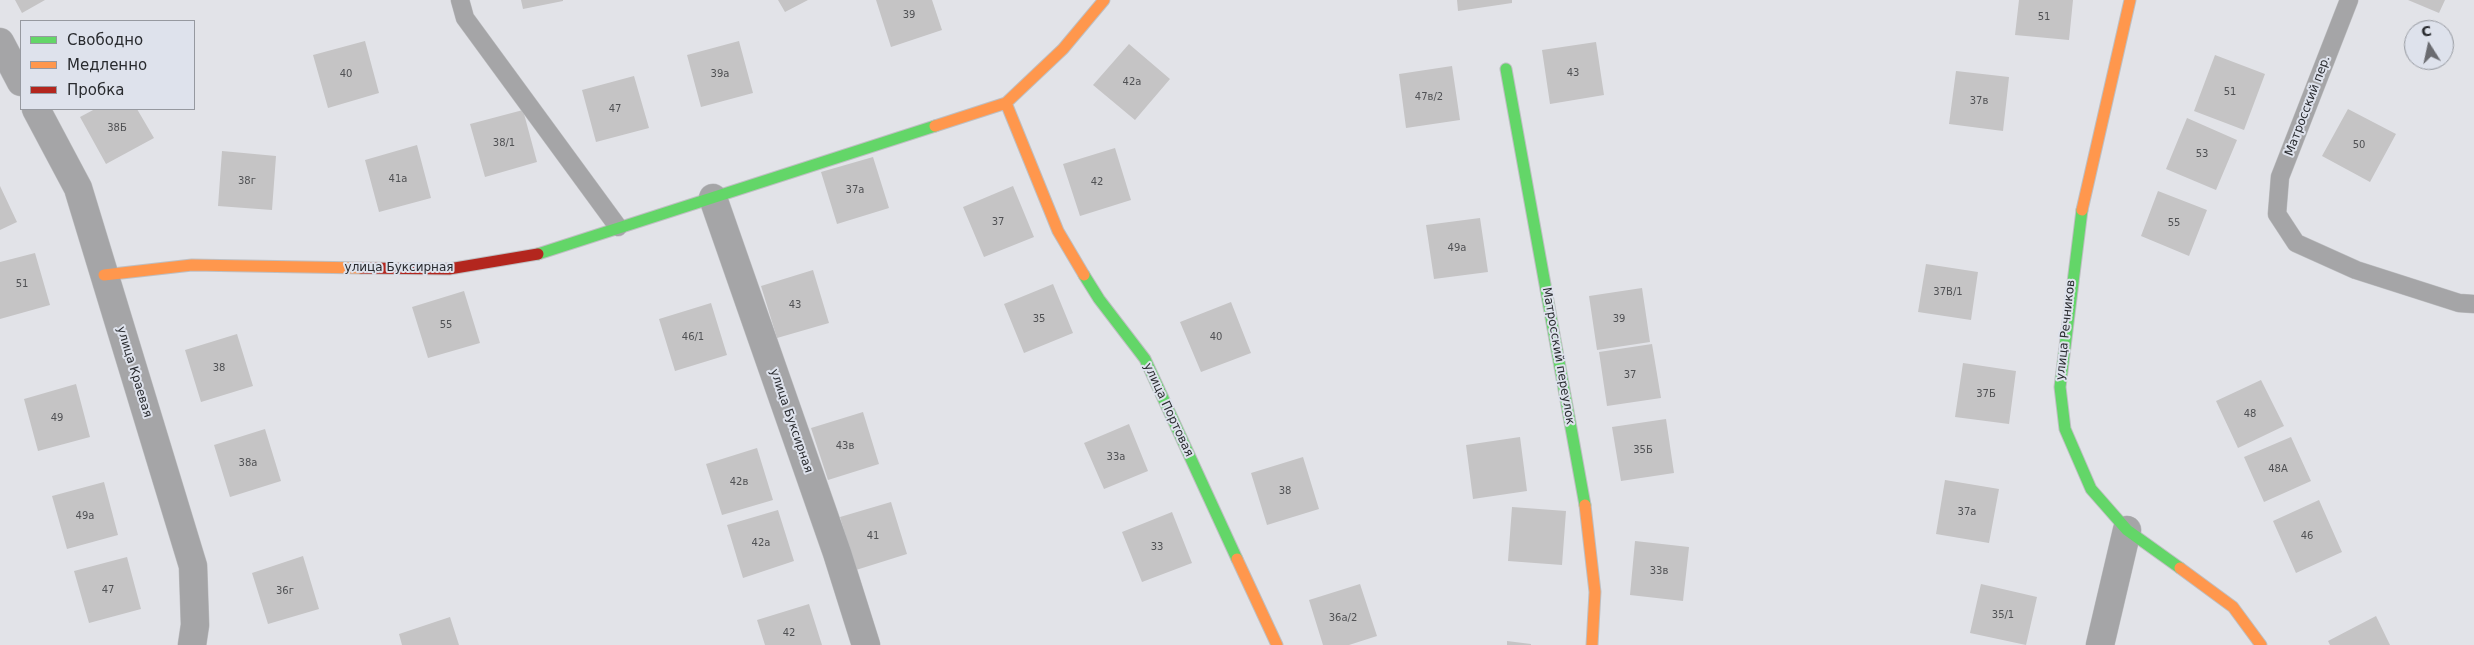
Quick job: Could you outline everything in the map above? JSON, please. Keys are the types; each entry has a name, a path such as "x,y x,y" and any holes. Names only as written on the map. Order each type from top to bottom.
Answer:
{"street":[{"name":"улица Буксирная","path":"104,274 192,265 450,270 547,252 618,227 714,198 1006,103 1063,48 1104,0"},
{"name":"улица Речников","path":"2130,0 2079,223 2060,387 2065,428 2091,489 2127,530 2232,607 2261,645"},
{"path":"0,42 20,80"},
{"name":"Матросский переулок","path":"1506,69 1586,512 1595,592 1592,645"},
{"name":"улица Портовая","path":"1006,103 1058,230 1099,299 1145,359 1277,645"},
{"name":"улица Краевая","path":"37,110 78,188 193,566 195,625 192,645"},
{"name":"улица Буксирная","path":"714,198 837,553 866,645"},
{"path":"2100,645 2127,530"}],"lane":[{"path":"460,0 465,18 618,227"},
{"name":"Матросский пер.","path":"2349,0 2280,176 2276,214 2296,243 2356,270 2459,303 2474,304"}],"building":[{"path":"15,0 45,0 22,13"},
{"path":"521,0 563,0 563,1 523,9"},
{"path":"778,0 808,0 785,12"},
{"path":"876,0 932,0 942,30 891,47"},
{"path":"1457,0 1512,0 1512,3 1458,11"},
{"path":"2019,0 2073,0 2069,40 2015,35"},
{"path":"2408,0 2445,0 2439,13"},
{"path":"365,41 379,93 328,108 313,55"},
{"path":"739,41 753,93 701,107 687,55"},
{"path":"1596,42 1604,95 1550,104 1542,50"},
{"path":"1129,44 1170,79 1135,120 1093,85"},
{"path":"2215,55 2265,74 2244,130 2194,111"},
{"path":"1452,66 1460,120 1406,128 1399,74"},
{"path":"1956,71 2009,77 2003,131 1949,124"},
{"path":"634,76 649,128 596,142 582,90"},
{"path":"2348,109 2396,134 2370,182 2322,156"},
{"path":"93,110 138,110 154,138 106,164 80,117"},
{"path":"523,110 537,162 485,177 470,124"},
{"path":"2187,118 2237,140 2216,190 2166,169"},
{"path":"417,145 431,198 379,212 365,160"},
{"path":"1115,148 1131,200 1080,216 1063,164"},
{"path":"222,151 276,156 272,210 218,206"},
{"path":"873,157 889,208 837,224 821,172"},
{"path":"0,186 17,222 0,230"},
{"path":"1013,186 1034,237 984,257 963,207"},
{"path":"2158,191 2207,210 2189,256 2141,236"},
{"path":"1480,218 1488,272 1434,279 1426,225"},
{"path":"35,253 50,305 0,319 0,262"},
{"path":"1926,264 1978,272 1971,320 1918,312"},
{"path":"813,270 829,323 777,338 761,286"},
{"path":"1053,284 1073,333 1024,353 1004,304"},
{"path":"1642,288 1650,342 1597,350 1589,296"},
{"path":"464,291 480,343 428,358 412,307"},
{"path":"1231,302 1251,353 1201,372 1180,322"},
{"path":"711,303 727,355 675,371 659,319"},
{"path":"237,334 253,386 201,402 185,350"},
{"path":"1652,344 1661,398 1607,406 1599,352"},
{"path":"1963,363 2016,371 2009,424 1955,417"},
{"path":"2261,380 2284,426 2238,448 2216,401"},
{"path":"76,384 90,437 38,451 24,399"},
{"path":"863,412 879,464 828,480 811,428"},
{"path":"1666,419 1674,473 1621,481 1612,427"},
{"path":"1129,424 1148,471 1104,489 1084,443"},
{"path":"265,429 281,481 230,497 214,445"},
{"path":"1520,437 1527,491 1473,499 1466,445"},
{"path":"2291,437 2311,481 2264,502 2244,457"},
{"path":"757,448 773,500 722,515 706,464"},
{"path":"1303,457 1319,509 1267,525 1251,473"},
{"path":"1945,480 1999,489 1989,543 1936,534"},
{"path":"104,482 118,535 67,549 52,496"},
{"path":"2319,500 2342,552 2296,573 2273,521"},
{"path":"891,502 907,554 856,570 840,517"},
{"path":"1512,507 1566,511 1562,565 1508,561"},
{"path":"778,510 794,561 743,578 727,525"},
{"path":"1172,512 1192,563 1142,582 1122,532"},
{"path":"1635,541 1689,547 1683,601 1630,595"},
{"path":"303,556 319,609 268,624 252,573"},
{"path":"127,557 141,609 89,623 74,571"},
{"path":"1360,584 1377,636 1349,645 1323,645 1309,600"},
{"path":"1981,584 2037,597 2026,645 1970,633"},
{"path":"809,604 822,645 765,645 757,620"},
{"path":"2376,616 2390,645 2330,645 2328,641"},
{"path":"450,617 459,645 402,645 399,634"},
{"path":"1507,641 1531,644 1531,645 1507,645"}],"traffic: fast":[{"path":"1506,69 1585,505"},
{"path":"538,254 935,126"},
{"path":"2082,210 2060,387 2065,429 2091,489 2127,530 2180,568"},
{"path":"1084,275 1099,299 1145,359 1237,559"}],"traffic: slow":[{"path":"935,126 1006,103 1063,49 1104,0"},
{"path":"2082,210 2130,0"},
{"path":"1006,103 1058,231 1084,275"},
{"path":"104,275 192,265 361,268"},
{"path":"1585,505 1595,592 1592,645"},
{"path":"1237,559 1277,645"},
{"path":"2180,568 2233,607 2261,645"}],"traffic: jam":[{"path":"361,268 449,269 538,254"}]}
